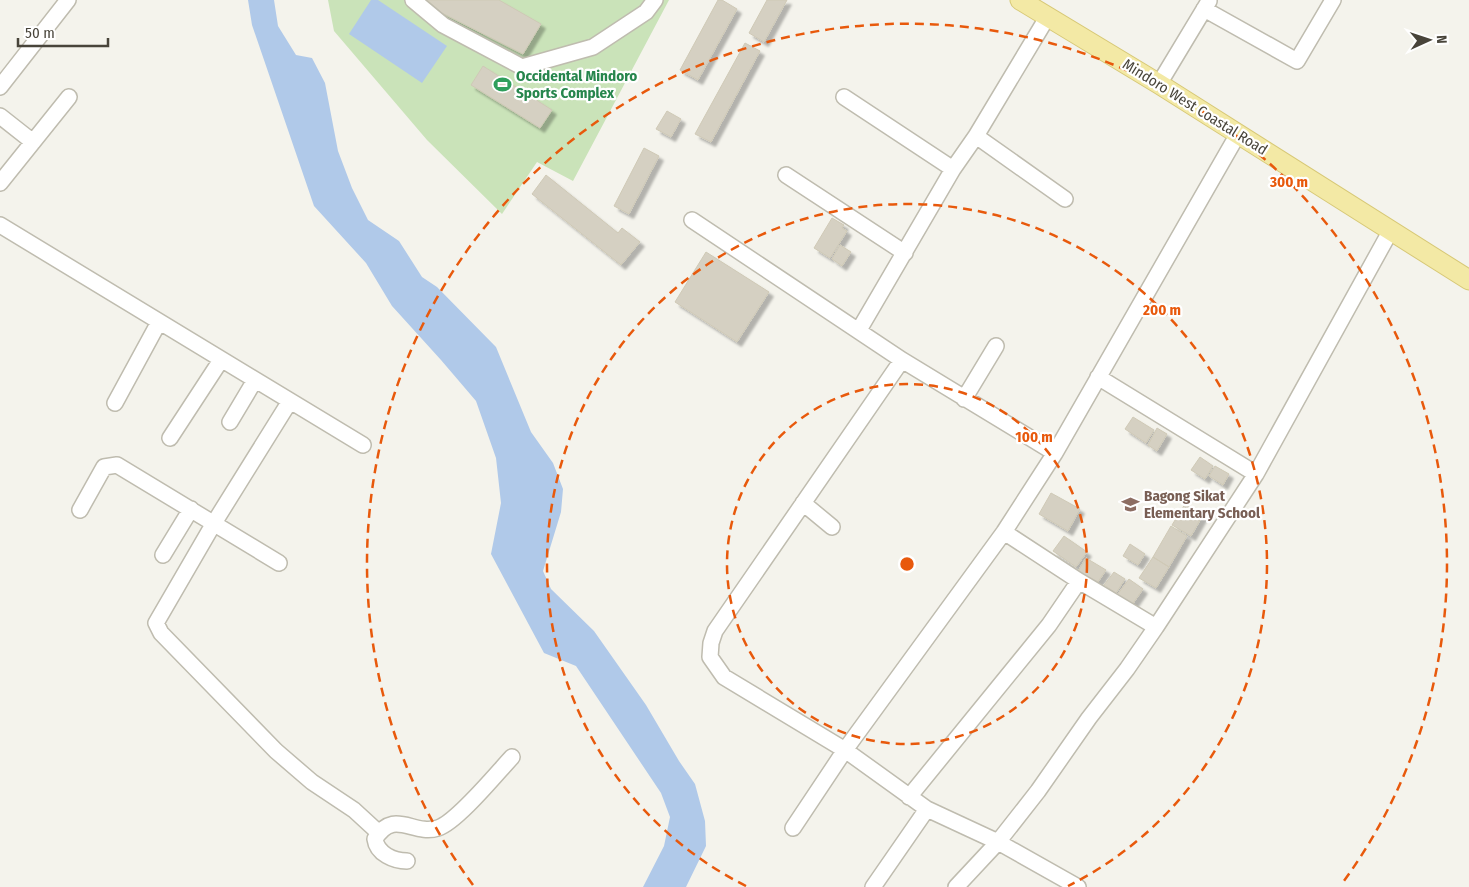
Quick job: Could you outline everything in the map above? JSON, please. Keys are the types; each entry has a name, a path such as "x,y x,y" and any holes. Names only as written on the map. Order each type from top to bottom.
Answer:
{"main road":[{"name":"Mindoro West Coastal Road","path":"1020,0 1159,84 1469,280"}],"street":[{"path":"0,87 68,0"},
{"path":"413,0 443,25 522,67 593,47 646,12 655,0"},
{"path":"1159,84 1207,4 1298,61 1333,0"},
{"path":"859,330 953,169 976,136 1048,16"},
{"path":"0,183 69,97"},
{"path":"844,97 953,169"},
{"path":"0,116 33,142"},
{"path":"793,828 845,750 1004,532 1055,453 1238,134"},
{"path":"976,136 1065,199"},
{"path":"786,175 905,253"},
{"path":"692,220 902,360 1055,453"},
{"path":"0,225 363,445"},
{"path":"956,887 998,842 1038,791 1089,718 1127,670 1156,627 1256,474 1391,230"},
{"path":"115,403 159,322"},
{"path":"964,399 996,346"},
{"path":"170,438 222,360"},
{"path":"902,360 715,630 711,643 710,657 724,677 845,750 927,809 998,842 1078,887"},
{"path":"1098,377 1256,474"},
{"path":"230,422 255,380"},
{"path":"290,401 214,523 156,623 157,628 276,751 312,782 354,810 379,833"},
{"path":"80,510 104,467 117,465 278,563"},
{"path":"803,503 832,527"},
{"path":"163,555 191,509"},
{"path":"1004,532 1079,581 1156,627"},
{"path":"909,797 1049,624 1079,581"},
{"path":"407,861 397,861 390,858 377,846 375,839 379,833 391,824 401,824 426,830 441,828 456,816 512,757"},
{"path":"874,887 927,809"}],"green space":[{"name":"Occidental Mindoro Sports Complex","path":"328,0 669,0 573,181 537,162 502,214 427,140 334,31"}],"water":[{"path":"248,0 274,0 278,26 296,55 312,58 325,83 338,151 352,188 368,220 399,241 422,277 437,287 496,347 531,432 553,463 563,489 561,512 543,571 551,589 594,631 646,705 695,784 705,821 706,846 686,887 643,887 664,846 670,817 661,793 576,666 544,653 491,554 501,503 496,458 476,401 392,306 366,263 314,206 252,25"},
{"path":"371,0 378,0 447,46 422,83 349,34"}],"building":[{"path":"427,0 499,0 541,24 523,54 442,13"},
{"path":"718,0 722,0 737,9 698,80 680,70"},
{"path":"767,0 787,0 764,42 749,33"},
{"path":"745,43 760,51 711,142 695,134"},
{"path":"483,66 552,110 540,128 471,85"},
{"path":"667,111 681,119 671,137 656,129"},
{"path":"644,148 659,156 629,214 614,206"},
{"path":"546,175 618,233 622,228 640,242 621,265 532,194"},
{"path":"832,218 844,225 842,228 847,231 830,258 814,248"},
{"path":"840,245 851,252 842,266 832,259"},
{"path":"706,252 769,292 737,342 675,302"},
{"path":"1133,417 1154,430 1146,443 1125,429"},
{"path":"1157,428 1167,434 1157,451 1148,445"},
{"path":"1200,457 1213,466 1205,479 1191,470"},
{"path":"1215,466 1229,474 1223,485 1209,476"},
{"path":"1051,493 1080,509 1068,531 1039,514"},
{"path":"1185,504 1203,515 1191,536 1172,525"},
{"path":"1171,526 1187,536 1169,567 1153,557"},
{"path":"1064,536 1087,552 1076,567 1053,551"},
{"path":"1130,544 1145,554 1138,565 1123,556"},
{"path":"1153,557 1169,567 1156,588 1139,578"},
{"path":"1086,558 1106,570 1098,582 1078,571"},
{"path":"1114,572 1125,579 1116,593 1104,585"},
{"path":"1129,579 1143,589 1132,605 1117,595"}],"place":[{"name":"Occidental Mindoro Sports Complex","path":"502,85"},
{"name":"Bagong Sikat Elementary School","path":"1130,505"}]}
